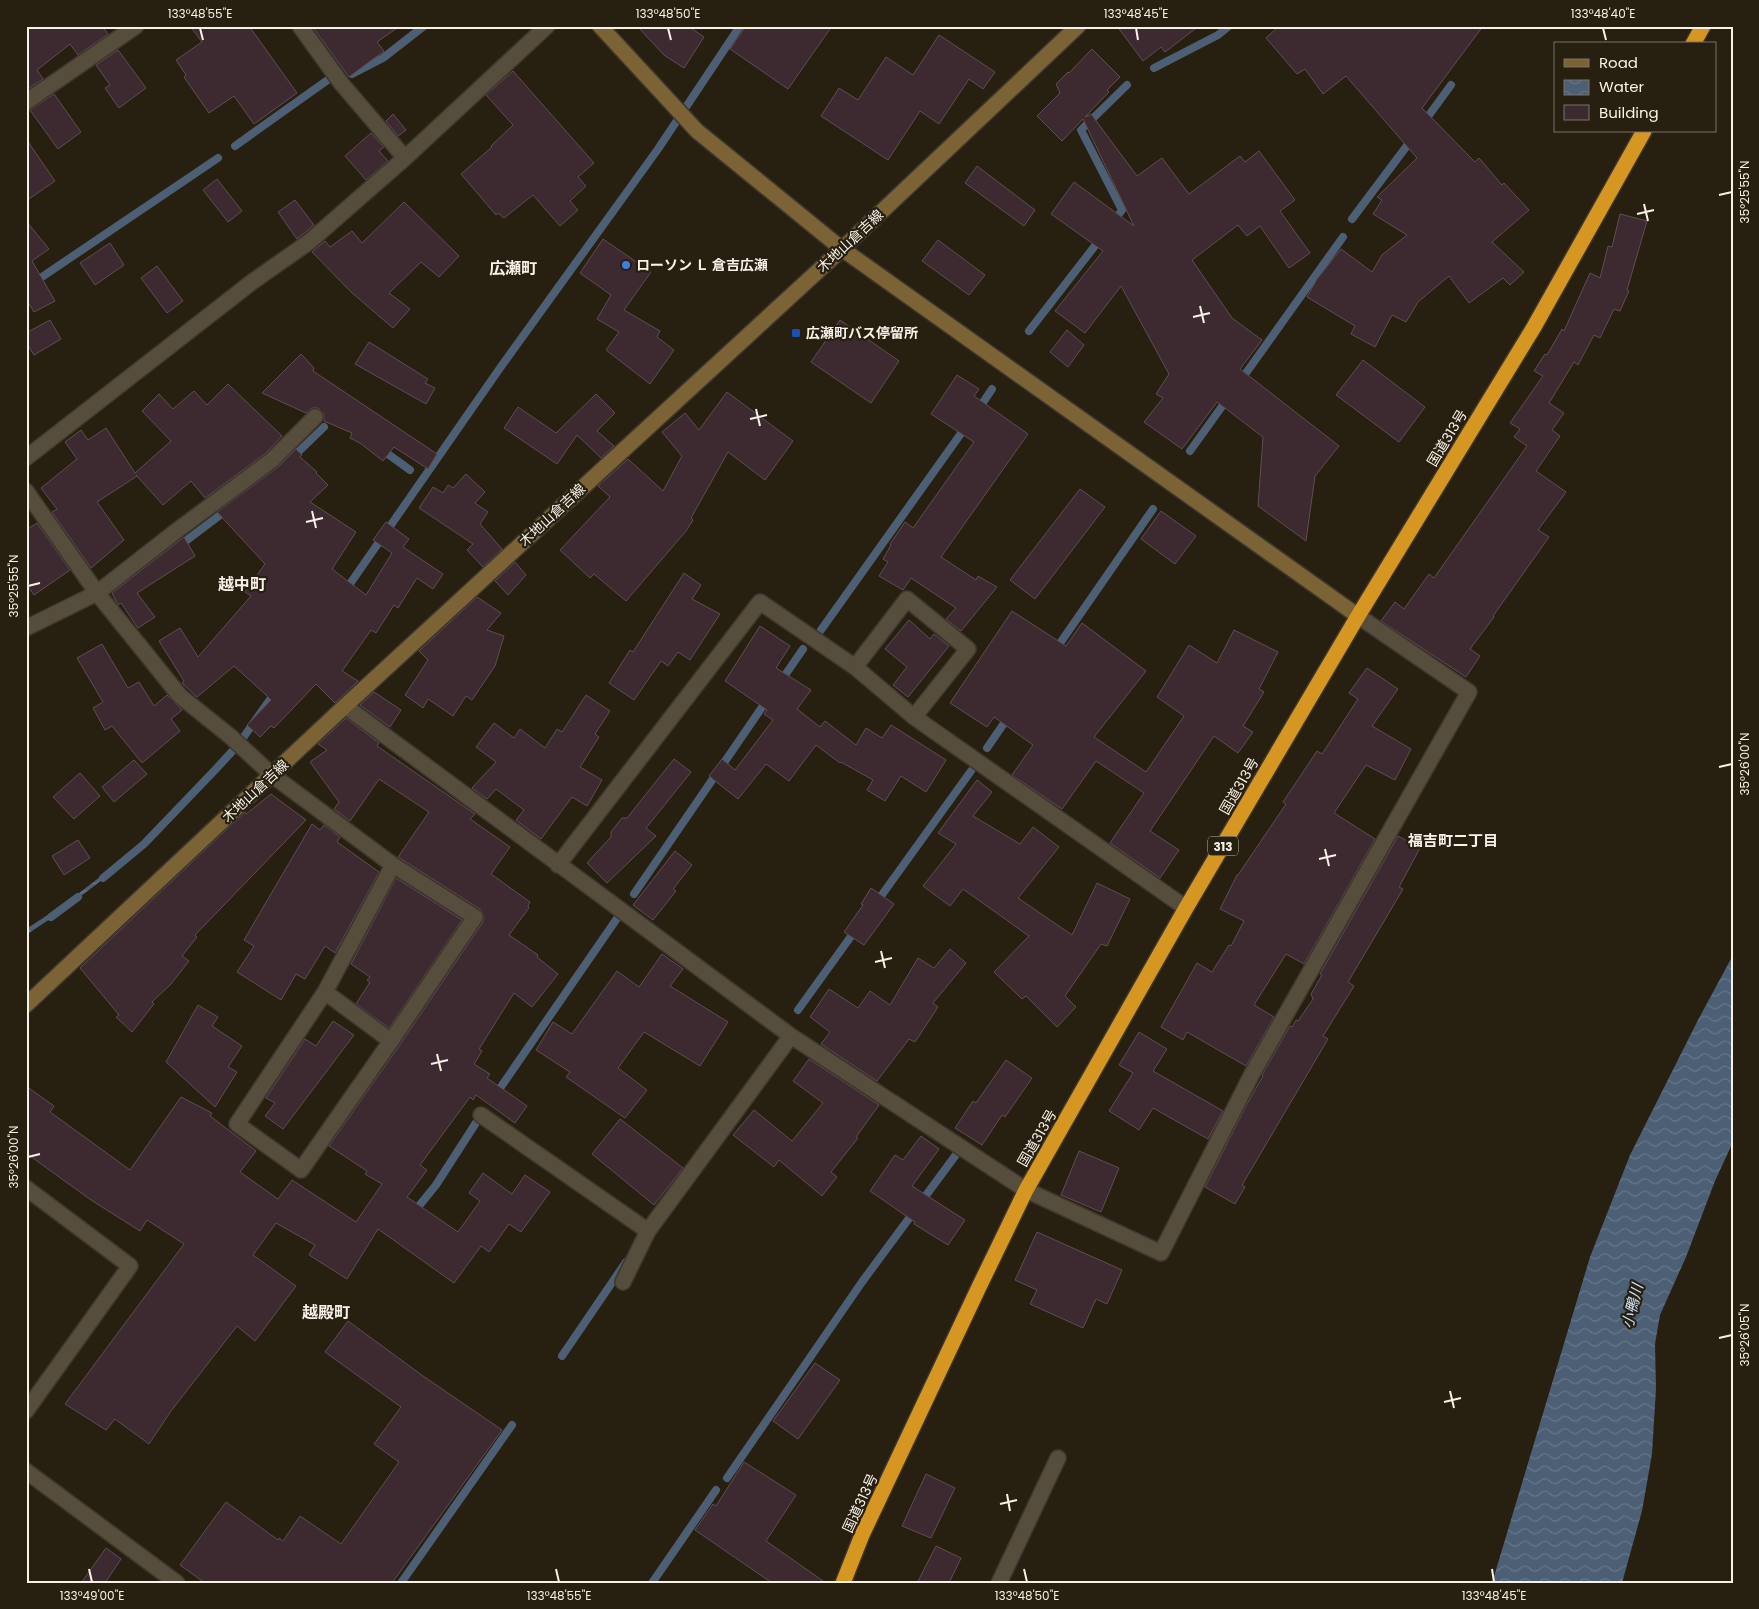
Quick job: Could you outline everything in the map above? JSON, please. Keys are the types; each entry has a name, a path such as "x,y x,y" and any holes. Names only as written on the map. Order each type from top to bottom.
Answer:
{"highway":[{"path":"1694,42 1703,26"},
{"name":"国道313号","path":"843,1583 870,1518 1026,1190 1186,908 1358,616 1534,327 1643,132"}],"main road":[{"path":"600,26 697,131 842,249 1358,616"},
{"name":"木地山倉吉線","path":"26,1005 345,706 842,249 1078,26"}],"street":[{"path":"26,102 136,26"},
{"path":"300,26 341,83 405,158"},
{"path":"26,458 252,282 309,242 405,158 547,26"},
{"path":"26,628 97,593 272,460 315,417"},
{"path":"26,491 97,593 180,696 231,737 272,775 393,865 475,917 391,1042 301,1170 237,1124 326,992 393,865"},
{"path":"855,667 907,599 961,643 968,650 914,717"},
{"path":"558,865 760,602 855,667 914,717 1186,908"},
{"path":"345,706 791,1036 1026,1190 1161,1252 1252,1074 1469,692 1358,616"},
{"path":"326,992 391,1042"},
{"path":"623,1282 648,1230 791,1036"},
{"path":"481,1115 648,1230"},
{"path":"26,1188 130,1266 26,1411"},
{"path":"999,1583 1058,1458"},
{"path":"26,1471 177,1583"}],"water":[{"path":"109,870 111,873 72,903 70,900"},
{"path":"57,909 59,913 26,935 26,929"},
{"name":"小鴨川","path":"1733,955 1733,1142 1660,1315 1655,1344 1656,1389 1652,1454 1642,1511 1622,1583 1492,1583 1590,1257 1630,1155"}],"building":[{"path":"26,26 102,26 108,34 78,55 70,44 37,70 43,79 26,90"},
{"path":"190,26 249,26 297,93 254,124 234,96 209,113 184,77 186,75 176,60 202,42"},
{"path":"312,26 400,26 377,42 384,51 349,77"},
{"path":"637,26 688,26 704,37 684,68 664,55"},
{"path":"746,26 832,26 788,89 730,49"},
{"path":"1117,26 1199,26 1165,52 1161,47 1143,61"},
{"path":"1279,26 1483,26 1422,108 1475,162 1479,158 1502,185 1504,183 1529,210 1492,242 1524,272 1510,285 1503,278 1469,303 1449,276 1418,302 1406,322 1392,315 1375,347 1351,334 1355,326 1307,297 1317,279 1341,249 1372,272 1382,255 1407,235 1373,214 1382,200 1377,197 1417,158 1346,76 1323,94 1305,69 1297,74 1266,38"},
{"path":"939,35 995,72 983,89 969,79 939,124 920,111 888,160 821,116 839,88 858,100 886,57 913,75"},
{"path":"1092,49 1120,77 1107,90 1109,92 1085,117 1091,114 1137,176 1162,158 1189,194 1240,156 1245,162 1259,151 1295,200 1280,211 1310,253 1289,268 1260,226 1247,236 1238,225 1192,260 1232,318 1262,340 1240,369 1339,446 1315,476 1306,541 1258,506 1263,437 1217,402 1182,449 1144,422 1163,398 1156,394 1169,374 1121,286 1085,333 1055,311 1103,251 1051,214 1074,182 1134,226 1083,119 1062,141 1037,116 1060,93 1056,84"},
{"path":"118,50 146,88 119,108 105,88 110,85 96,65"},
{"path":"513,71 594,163 578,177 586,186 570,201 578,210 560,226 533,195 504,218 498,213 496,215 461,174 492,147 513,125 486,95"},
{"path":"54,94 81,132 58,149 30,110"},
{"path":"393,114 406,130 398,136 386,121"},
{"path":"371,133 384,147 379,151 388,161 366,180 345,156"},
{"path":"26,139 55,181 26,201"},
{"path":"977,166 1035,210 1024,226 965,183"},
{"path":"217,179 242,211 228,222 203,190"},
{"path":"295,200 314,225 297,239 278,212"},
{"path":"404,202 459,256 439,277 421,262 389,293 410,309 393,328 351,292 312,252 325,241 330,247 352,231 362,243"},
{"path":"1620,214 1647,221 1627,290 1629,291 1620,311 1614,309 1600,338 1594,335 1578,365 1574,362 1549,403 1564,413 1552,430 1560,436 1536,471 1566,492 1538,530 1549,537 1470,649 1480,656 1466,677 1381,621 1395,602 1404,609 1429,574 1434,578 1527,446 1514,437 1520,429 1510,423 1543,376 1534,371 1545,354 1547,355 1562,329 1564,331 1590,273 1600,278 1608,246 1612,247"},
{"path":"26,221 49,249 32,261 55,301 34,312 26,299"},
{"path":"603,239 651,272 624,310 660,331 657,337 674,350 650,384 606,350 619,332 597,319 611,295 580,273"},
{"path":"938,240 985,275 969,295 922,261"},
{"path":"110,243 124,265 95,285 80,263"},
{"path":"157,266 183,301 167,313 141,278"},
{"path":"50,320 61,339 34,355 26,342 26,333"},
{"path":"840,320 899,361 871,403 811,362"},
{"path":"1067,330 1084,345 1068,367 1050,352"},
{"path":"369,342 428,379 425,383 435,388 426,404 355,364"},
{"path":"301,354 314,368 313,371 437,454 428,469 394,447 383,461 360,443 350,438 352,433 324,421 324,414 318,408 312,408 306,413 262,393"},
{"path":"1363,360 1425,407 1399,442 1336,395"},
{"path":"957,375 979,389 974,396 1028,434 941,557 976,580 978,576 997,587 961,631 946,619 956,608 911,578 903,590 879,576 888,562 883,559 890,544 905,522 913,528 974,442 931,414"},
{"path":"228,384 282,436 266,453 205,498 191,481 163,505 137,476 97,502 124,540 91,568 52,512 57,509 41,488 77,459 65,442 81,430 88,440 106,428 135,473 171,441 142,411 159,394 173,409 194,391 207,405"},
{"path":"727,392 793,441 765,480 728,452 691,518 693,520 686,531 626,601 594,574 590,578 560,550 610,497 598,486 628,459 663,491 682,456 662,432 685,413 699,430"},
{"path":"596,394 615,413 597,431 614,446 601,458 577,435 557,464 504,428 518,407 556,433"},
{"path":"296,449 302,455 300,457 328,485 310,502 356,532 332,569 366,595 392,553 373,540 386,522 409,539 403,547 443,574 433,589 417,578 398,608 394,605 376,633 371,630 342,671 358,681 335,703 316,684 274,728 271,726 260,737 247,725 271,700 265,694 234,666 197,697 182,683 184,681 159,641 180,628 198,657 251,596 245,592 265,564 217,512 278,467"},
{"path":"466,474 485,492 475,503 488,512 480,524 502,549 483,567 467,550 473,544 419,508 433,487 443,493 448,485 453,488"},
{"path":"1080,489 1105,507 1035,599 1010,580"},
{"path":"1161,511 1196,536 1175,564 1141,539"},
{"path":"37,523 70,570 34,595 26,584 26,530"},
{"path":"184,537 195,556 137,593 155,617 138,628 121,603 118,605 112,593"},
{"path":"515,562 526,575 508,595 495,581"},
{"path":"684,573 701,585 692,599 720,614 690,660 678,652 668,666 661,661 634,700 609,683 630,650 633,652"},
{"path":"477,597 501,613 487,630 504,636 495,666 472,700 466,696 453,716 428,699 423,708 405,695 428,660 419,651"},
{"path":"1012,611 1066,646 1082,623 1146,671 1094,737 1146,772 1184,716 1157,697 1189,645 1217,663 1234,630 1278,652 1259,689 1264,692 1243,726 1253,732 1238,753 1214,736 1150,831 1179,850 1160,878 1110,843 1144,793 1096,761 1062,809 1012,775 1033,745 994,717 987,727 950,703"},
{"path":"909,620 930,639 934,634 949,646 908,697 893,685 907,667 885,649"},
{"path":"760,626 790,646 776,668 811,690 797,709 820,727 825,721 856,745 866,728 882,738 891,725 946,760 926,792 901,776 885,801 867,790 873,780 840,763 816,745 789,781 766,764 738,799 709,776 722,759 735,770 773,720 764,714 767,710 725,681"},
{"path":"102,644 128,688 139,682 154,706 167,695 182,710 171,719 180,731 142,763 112,726 105,730 93,708 103,702 77,658"},
{"path":"1367,668 1398,689 1372,726 1411,749 1395,780 1366,765 1334,813 1375,839 1304,964 1286,954 1254,1005 1274,1017 1246,1066 1187,1032 1183,1040 1161,1027 1197,963 1212,972 1229,945 1231,946 1244,921 1220,909 1237,875 1286,804 1283,802 1317,751 1322,754 1358,699 1349,693"},
{"path":"374,692 401,710 390,727 360,705"},
{"path":"586,695 610,711 595,734 599,737 580,767 602,780 587,806 572,797 541,839 516,820 524,810 496,789 487,799 472,788 496,762 476,747 494,723 514,738 520,729 545,748 557,729 562,732"},
{"path":"346,718 379,743 377,746 475,814 470,819 510,847 491,874 530,902 529,908 509,935 538,955 537,957 558,974 532,1007 514,993 479,1049 482,1051 474,1064 490,1074 487,1078 527,1106 515,1123 476,1095 473,1100 470,1097 420,1165 427,1170 407,1197 458,1232 480,1201 469,1193 483,1173 512,1194 525,1175 550,1192 521,1232 509,1224 489,1252 481,1246 454,1283 378,1229 347,1279 309,1255 315,1245 276,1223 253,1255 296,1286 255,1341 237,1326 171,1411 149,1444 115,1419 106,1430 65,1404 184,1244 147,1220 140,1231 91,1200 26,1153 26,1086 54,1106 50,1112 130,1170 181,1097 212,1113 210,1116 256,1151 240,1172 278,1199 292,1180 356,1222 382,1184 365,1174 367,1171 329,1146 483,922 484,917 480,909 398,857 429,812 379,779 350,821 334,809 339,802 310,762 327,750 318,744"},
{"path":"674,759 691,772 646,828 656,836 607,883 587,863 611,837 611,832 622,818 627,818"},
{"path":"134,760 147,774 114,802 102,787"},
{"path":"80,773 100,796 74,819 53,797"},
{"path":"977,780 992,792 973,816 1020,844 1033,827 1059,847 1018,898 1072,935 1097,883 1130,899 1107,946 1101,944 1065,996 1076,1007 1057,1027 1026,996 1022,999 994,972 1029,936 963,889 950,906 923,886 956,844 938,833"},
{"path":"271,794 306,820 195,935 197,937 182,956 189,961 171,984 152,1002 154,1004 132,1032 116,1017 119,1015 80,968 245,812 246,814"},
{"path":"312,824 320,830 324,825 340,837 337,842 379,872 335,953 325,946 305,979 296,974 281,1000 237,972 254,946 244,940"},
{"path":"1398,836 1420,848 1399,887 1403,889 1348,982 1354,986 1323,1036 1328,1039 1242,1185 1245,1187 1235,1204 1205,1187 1262,1075 1290,1026 1292,1027 1296,1020 1298,1021 1313,999 1311,994 1322,975 1320,974"},
{"path":"78,840 90,858 64,875 52,856"},
{"path":"675,851 692,865 673,889 676,891 653,920 633,905"},
{"path":"396,878 462,920 389,1028 356,1004 370,982 367,980 370,977 351,964"},
{"path":"871,888 894,904 864,945 844,932 863,905 861,904"},
{"path":"950,949 966,963 933,1003 938,1007 915,1042 909,1039 877,1081 821,1044 830,1032 810,1017 829,989 858,1008 870,991 890,1005 918,958 934,968"},
{"path":"662,954 683,969 670,986 728,1022 700,1066 644,1032 618,1068 647,1090 625,1118 566,1077 570,1072 536,1050 553,1022 572,1034 617,971 639,987"},
{"path":"198,1005 218,1017 212,1026 242,1046 228,1067 237,1072 215,1107 166,1062"},
{"path":"333,1021 354,1035 283,1129 265,1116 275,1103 266,1098 305,1039 316,1046"},
{"path":"1139,1032 1167,1049 1153,1071 1223,1111 1208,1139 1153,1108 1139,1130 1109,1111 1133,1073 1119,1065"},
{"path":"809,1059 879,1105 856,1137 858,1138 831,1172 837,1177 822,1196 779,1160 774,1167 733,1135 754,1110 792,1141 823,1103 793,1081"},
{"path":"1006,1060 1032,1078 1005,1117 1002,1115 982,1145 955,1128 973,1101 976,1103"},
{"path":"620,1119 683,1168 654,1205 592,1154"},
{"path":"921,1136 939,1149 912,1186 965,1220 948,1245 914,1224 915,1222 870,1191 895,1155 903,1160"},
{"path":"1079,1151 1119,1168 1101,1212 1061,1195"},
{"path":"1037,1232 1122,1270 1107,1304 1096,1299 1083,1328 1030,1304 1037,1290 1015,1280"},
{"path":"348,1321 423,1376 502,1430 392,1583 205,1583 180,1565 226,1502 278,1540 279,1538 283,1541 300,1516 341,1544 399,1462 374,1444 401,1407 325,1352"},
{"path":"815,1363 840,1380 798,1439 773,1421"},
{"path":"744,1462 796,1495 766,1541 826,1583 772,1583 695,1530 713,1504 716,1506"},
{"path":"926,1474 955,1488 931,1538 902,1526"},
{"path":"936,1546 961,1558 949,1583 917,1583"},
{"path":"106,1548 121,1559 105,1583 81,1583"}],"waterway":[{"path":"352,74 383,58 424,26"},
{"path":"345,591 500,368 658,149 740,26"},
{"path":"1154,68 1218,35 1229,26"},
{"path":"235,146 329,79"},
{"path":"1114,221 1122,210 1081,130 1127,85"},
{"path":"1424,122 1451,85"},
{"path":"1352,219 1412,139"},
{"path":"33,283 218,158"},
{"path":"1241,380 1343,237"},
{"path":"1029,331 1101,238"},
{"path":"978,410 992,389"},
{"path":"1190,451 1228,398"},
{"path":"821,630 967,425"},
{"path":"292,458 324,427"},
{"path":"381,449 410,470"},
{"path":"179,546 228,509"},
{"path":"1056,649 1153,509"},
{"path":"781,681 803,649"},
{"path":"103,878 144,844 215,770 238,745 276,691"},
{"path":"634,894 767,700"},
{"path":"987,748 1009,716"},
{"path":"876,903 971,771"},
{"path":"51,917 78,897"},
{"path":"496,1094 618,917"},
{"path":"798,1010 857,928"},
{"path":"414,1212 436,1185 481,1115"},
{"path":"727,1478 862,1282 958,1152"},
{"path":"562,1356 626,1262"},
{"path":"401,1583 512,1425"},
{"path":"652,1583 716,1490"}],"place":[{"name":"ローソン Ｌ 倉吉広瀬","path":"626,265"},
{"name":"広瀬町バス停留所","path":"796,333"}],"district":[{"name":"広瀬町","path":"513,268"},
{"name":"越中町","path":"242,584"},
{"name":"福吉町二丁目","path":"1453,840"},
{"name":"越殿町","path":"326,1312"}]}
